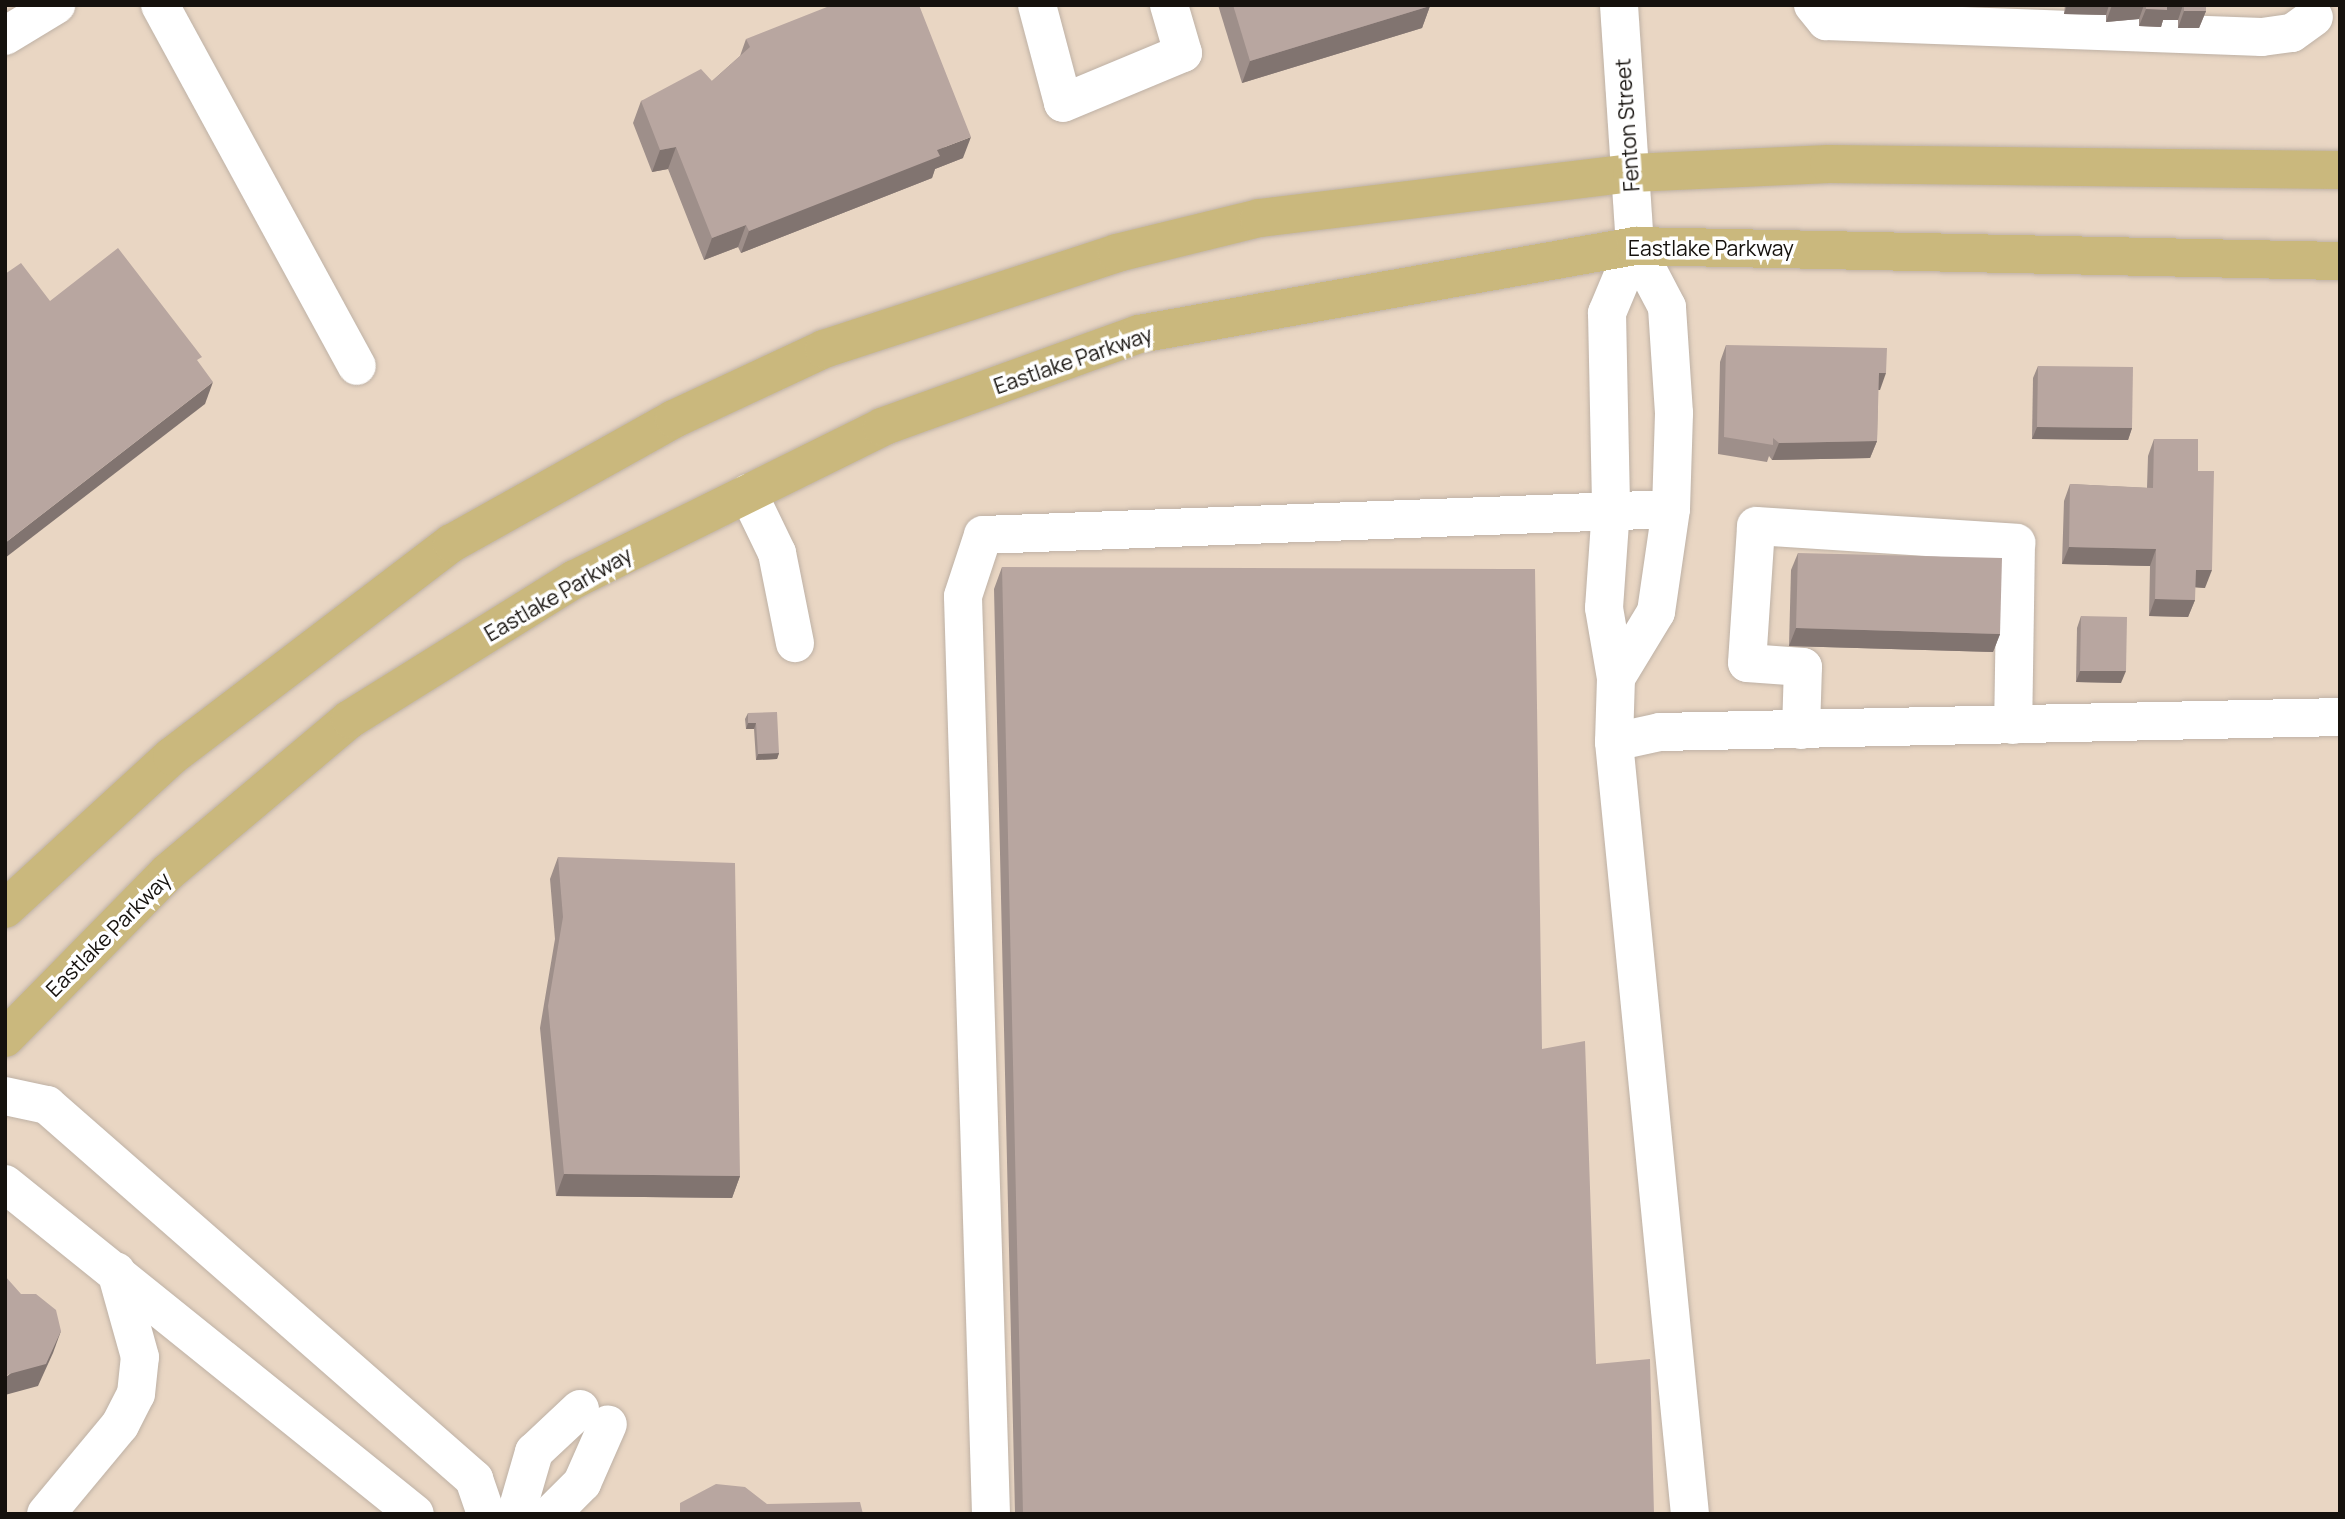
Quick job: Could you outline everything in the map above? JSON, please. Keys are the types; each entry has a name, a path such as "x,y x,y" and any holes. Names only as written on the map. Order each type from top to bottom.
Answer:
{"main road":[{"path":"5,909 172,756 452,543 674,419 824,349 1117,253 1259,218 1632,173 1829,164 2340,170"},
{"name":"Eastlake Parkway","path":"5,1038 167,873 350,719 575,579 882,427 1139,334 1635,246 2340,261"}],"street":[{"path":"5,36 56,5"},
{"path":"160,5 357,366"},
{"path":"1037,5 1063,103 1183,53 1169,5"},
{"name":"Fenton Street","path":"1619,5 1635,246"},
{"path":"1813,5 1826,21 2262,37 2292,33 2314,17"},
{"path":"1635,246 1607,313 1611,508 1604,608 1616,678 1614,743 1690,1514"},
{"path":"1616,678 1656,612 1671,509 1667,307 1635,246"},
{"path":"748,493 776,553 794,643"},
{"path":"991,1514 963,596 983,535 1611,508 1671,509"},
{"path":"1801,730 1803,667 1747,663 1756,526 2015,543 2013,725"},
{"path":"1614,743 1660,732 2340,717"},
{"path":"5,1096 47,1105 474,1479 486,1514"},
{"path":"5,1184 115,1269 415,1514"},
{"path":"46,1514 120,1425 136,1394 140,1357 115,1269"},
{"path":"516,1514 534,1452 594,1416 582,1483 551,1514"}],"shaded area":[{"path":"5,5 2340,5 2340,1514 5,1514"}],"building":[{"path":"832,5 919,5 971,137 937,150 940,156 749,231 746,225 712,238 676,147 660,150 641,101 701,69 712,81 750,47 746,39"},
{"path":"1233,5 1430,5 1430,6 1250,61"},
{"path":"2146,5 2167,5 2167,10 2146,9"},
{"path":"2184,5 2206,5 2206,11 2184,11"},
{"path":"118,248 202,357 197,360 213,382 5,543 5,274 21,263 50,301"},
{"path":"1726,345 1887,348 1886,373 1879,373 1877,441 1779,443 1773,438 1773,445 1724,437"},
{"path":"2038,366 2133,367 2132,428 2037,427"},
{"path":"2154,439 2198,439 2198,471 2214,471 2212,570 2196,570 2195,600 2155,599 2156,549 2069,547 2070,484 2153,488"},
{"path":"1798,553 2002,558 2000,634 1796,628"},
{"path":"1002,567 1535,569 1542,1049 1585,1041 1596,1364 1650,1359 1654,1514 1023,1514"},
{"path":"2081,616 2127,617 2126,671 2080,671"},
{"path":"777,712 779,753 758,754 756,723 748,723 748,713"},
{"path":"558,857 735,863 740,1176 564,1174 548,1006 563,917"},
{"path":"5,1276 21,1294 36,1294 56,1310 61,1331 46,1364 9,1374 5,1378"},
{"path":"716,1484 745,1487 767,1504 860,1502 863,1514 680,1514 680,1503"}]}
